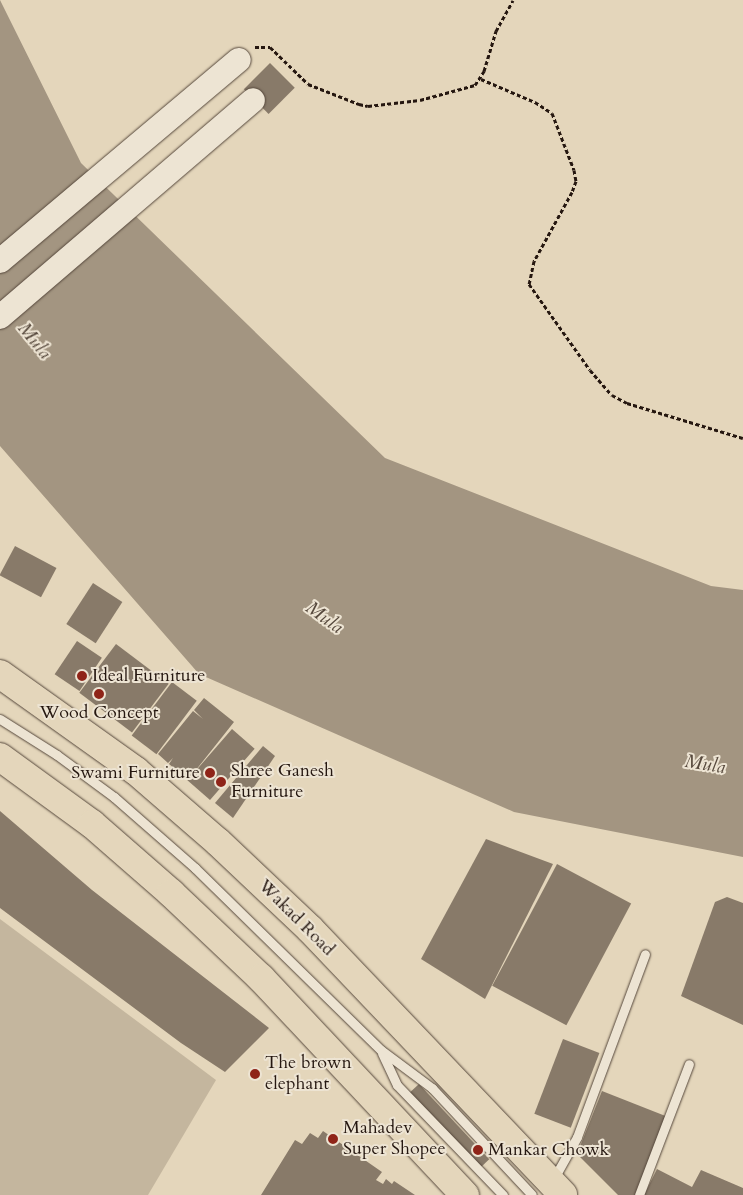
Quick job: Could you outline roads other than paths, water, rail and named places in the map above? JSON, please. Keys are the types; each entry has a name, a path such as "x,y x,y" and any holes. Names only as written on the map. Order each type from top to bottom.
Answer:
{"main road":[{"path":"0,261 239,60"},
{"path":"0,317 253,100"},
{"name":"Wakad Road","path":"0,674 129,765 218,842 310,930 548,1191"},
{"path":"0,757 86,819 178,900 261,978 465,1195"}],"lane":[{"path":"0,718 57,755 114,797 286,954 381,1050 432,1088 548,1191 577,1137 645,954"},
{"path":"381,1050 397,1085 503,1195"},
{"path":"638,1195 689,1064"}],"water":[{"name":"Mula","path":"0,0 81,163 385,458 711,586 743,590 743,857 514,812 199,674 0,446"}],"place":[{"name":"Ideal Furniture","path":"82,676"},
{"name":"Wood Concept","path":"99,694"},
{"name":"Swami Furniture","path":"210,773"},
{"name":"Shree Ganesh Furniture","path":"221,782"},
{"name":"The brown elephant","path":"255,1074"},
{"name":"Mahadev Super Shopee","path":"333,1139"},
{"name":"Mankar Chowk","path":"478,1150"}]}
